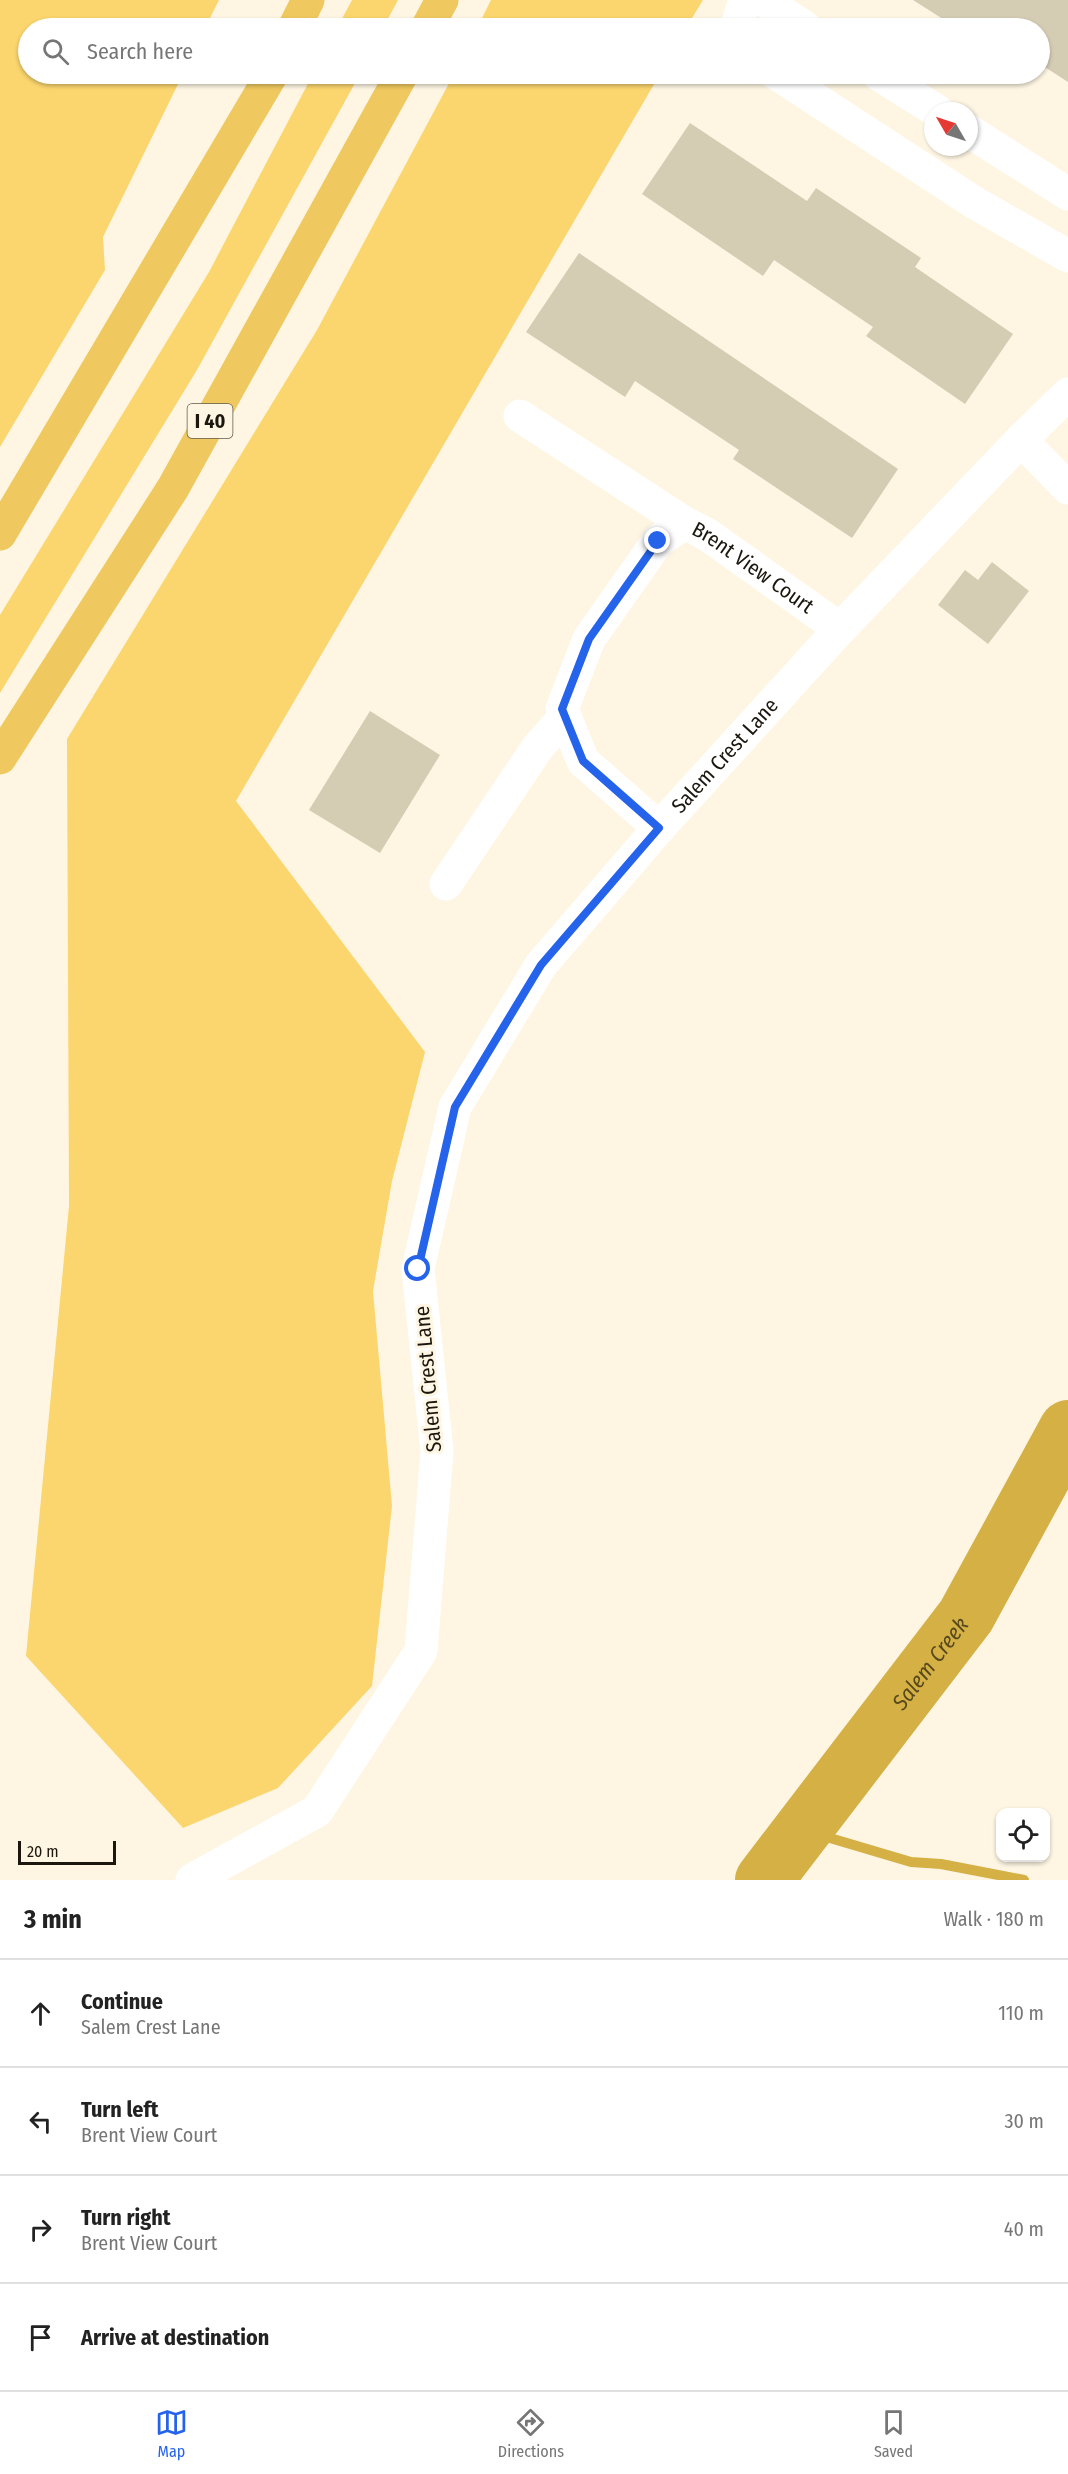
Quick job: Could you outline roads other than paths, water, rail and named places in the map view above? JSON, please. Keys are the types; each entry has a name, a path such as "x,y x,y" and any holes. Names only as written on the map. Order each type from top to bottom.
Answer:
{"highway":[{"path":"299,18 308,0"},
{"path":"432,18 442,0"},
{"path":"0,534 266,84"},
{"name":"I 40","path":"0,758 173,488 396,84"}],"street":[{"path":"739,18 743,6 763,3 789,18"},
{"path":"792,84 975,203 1068,256"},
{"path":"894,84 924,103"},
{"path":"978,137 1068,194"},
{"name":"Salem Crest Lane","path":"192,1880 317,1810 421,1651 437,1451 418,1269 455,1107 541,965 659,828 840,630 1021,440 1068,394"},
{"path":"520,416 685,523"},
{"path":"1021,440 1068,488"},
{"name":"Brent View Court","path":"565,717 562,709 589,639 658,541 685,523 708,536 840,630"},
{"path":"446,884 538,747 565,717 583,761 659,828"}],"waterway":[{"name":"Salem Creek","path":"764,1880 966,1616 1068,1429"},
{"path":"803,1830 911,1862 941,1864 1024,1880"}]}
